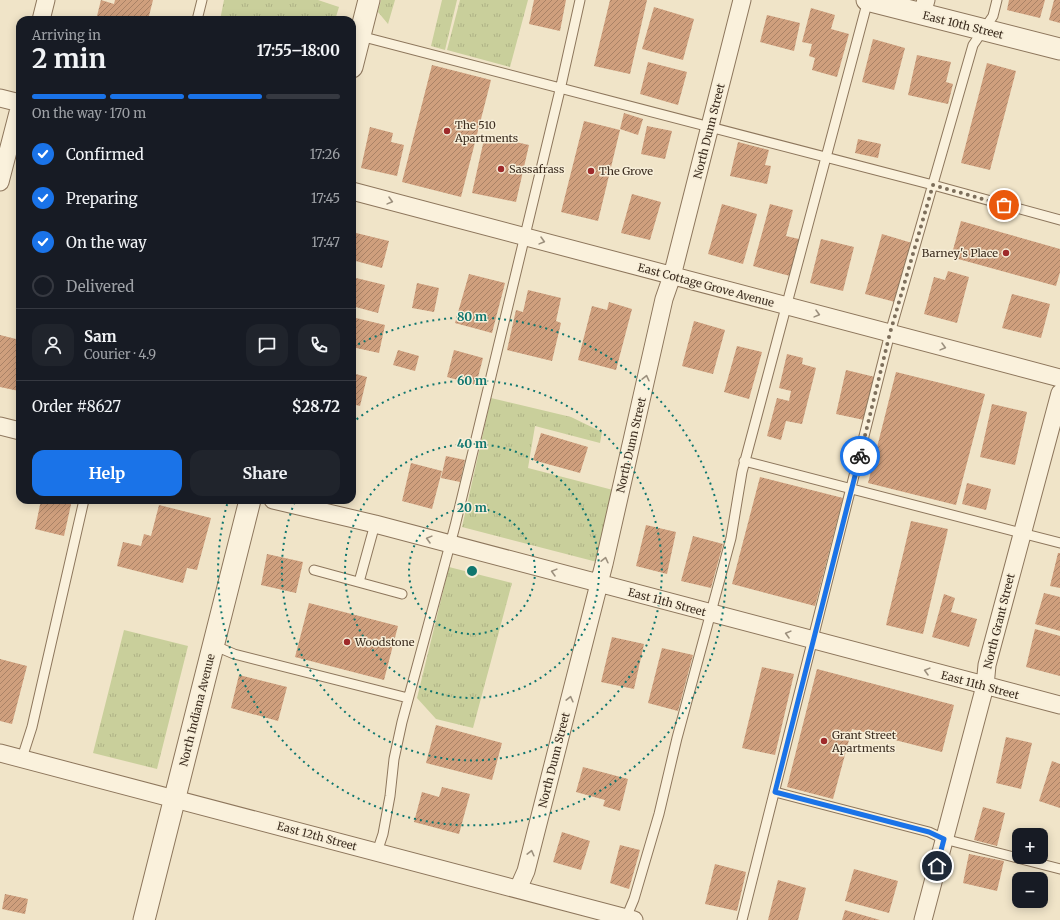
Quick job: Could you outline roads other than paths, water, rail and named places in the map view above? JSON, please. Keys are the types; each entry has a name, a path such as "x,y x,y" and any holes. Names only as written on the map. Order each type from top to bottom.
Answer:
{"street":[{"path":"42,16 46,0"},
{"name":"North Dunn Street","path":"518,889 526,871 599,584 664,299 672,276 742,0"},
{"name":"East 10th Street","path":"868,0 924,7 984,30 1060,48"},
{"path":"356,52 366,1"},
{"path":"0,98 16,103"},
{"path":"0,182 16,120"},
{"name":"East Cottage Grove Avenue","path":"356,192 1060,378"},
{"name":"North Grant Street","path":"924,920 985,686 987,665 1060,393"},
{"path":"0,426 16,430"},
{"name":"North Indiana Avenue","path":"144,920 249,504"},
{"name":"East 11th Street","path":"290,504 375,524 709,614 1060,705"},
{"name":"East 12th Street","path":"0,753 630,919"}],"lane":[{"path":"198,16 202,0"},
{"path":"377,852 383,834 390,796 394,759 408,698 450,544 560,90 580,0"},
{"path":"630,919 634,899 659,814 677,738 730,538 744,461 787,306 868,0"},
{"path":"742,920 890,333 973,45 993,16 997,0"},
{"path":"360,36 560,90 933,185 1060,220"},
{"path":"744,461 1023,532 1060,543"},
{"path":"22,758 32,727 83,504"},
{"path":"359,582 375,524"},
{"path":"314,570 402,594"},
{"path":"213,645 234,654 408,698"},
{"path":"775,792 929,832 944,839 1060,869"}],"place":[{"name":"The 510 Apartments","path":"447,131"},
{"name":"Sassafrass","path":"501,169"},
{"name":"The Grove","path":"591,171"},
{"name":"Barney's Place","path":"1006,253"},
{"name":"Woodstone","path":"347,642"},
{"name":"Grant Street Apartments","path":"824,741"}]}
